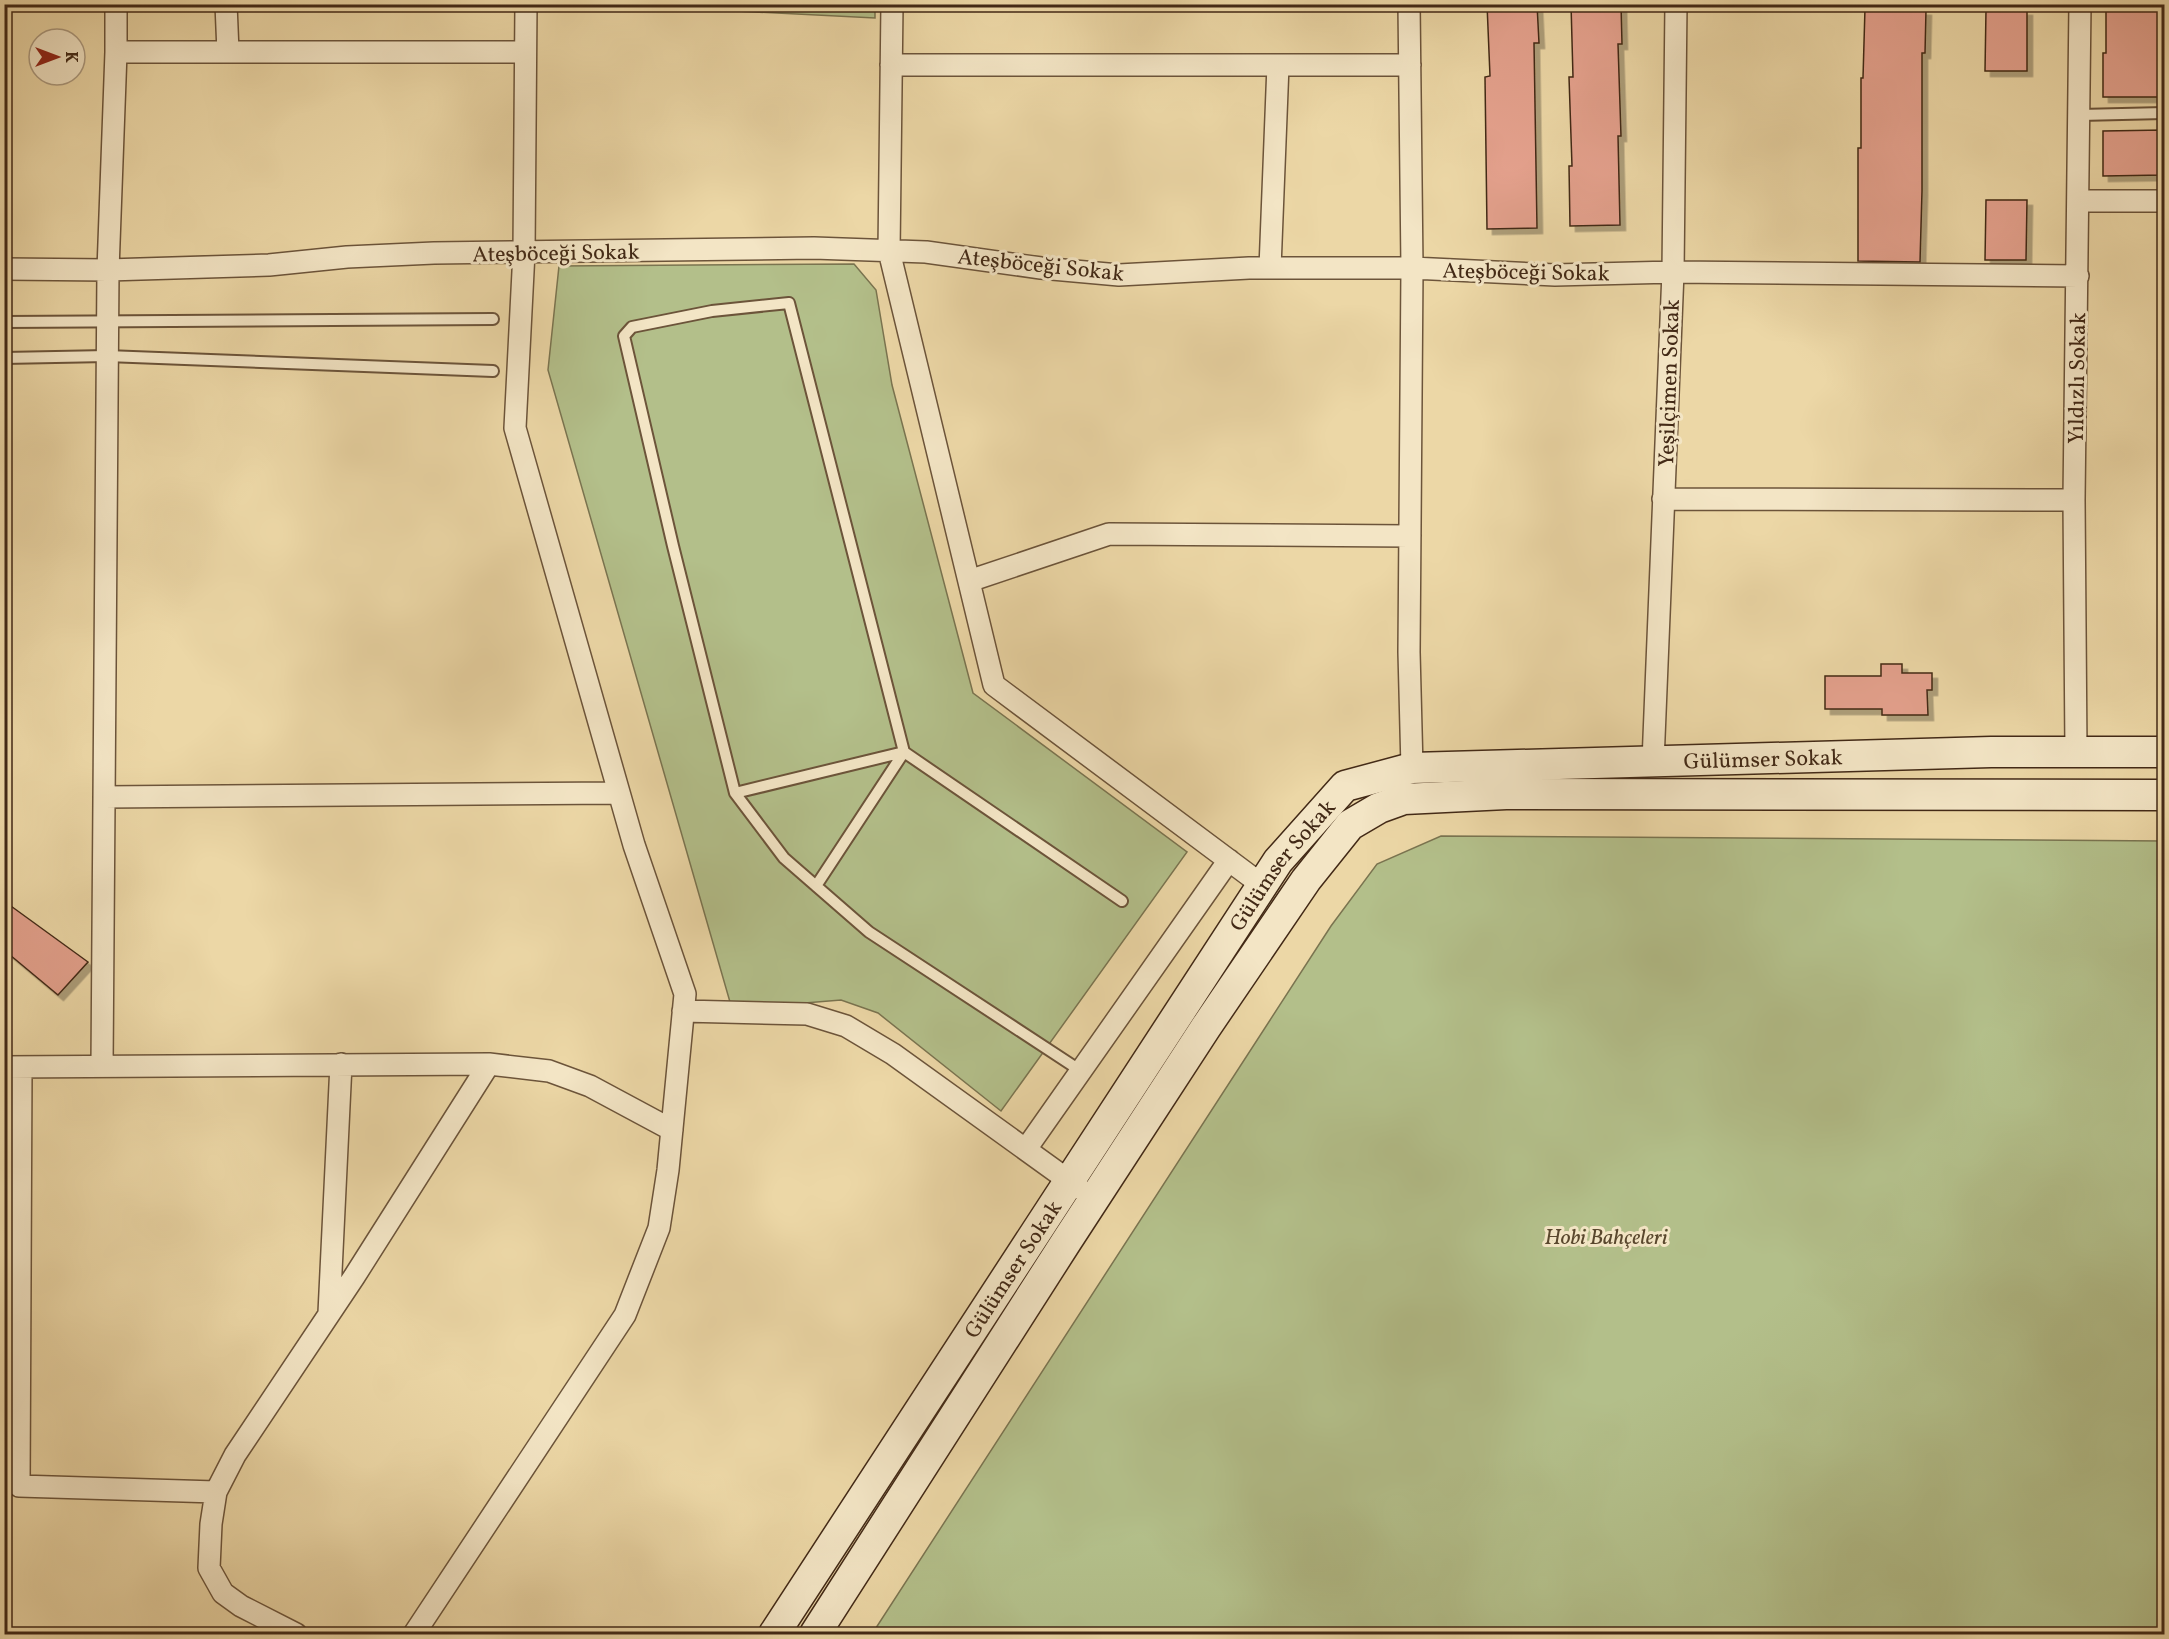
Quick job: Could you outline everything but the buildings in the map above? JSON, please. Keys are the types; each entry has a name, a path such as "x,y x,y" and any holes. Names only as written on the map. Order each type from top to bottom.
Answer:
{"street":[{"path":"102,1066 107,321 116,4"},
{"path":"226,4 228,52"},
{"path":"414,1635 625,1315 659,1228 672,1130 685,994 634,845 515,428 524,252 526,4"},
{"path":"892,4 889,251 994,685 1262,885"},
{"path":"1409,4 1412,268 1409,652 1412,768"},
{"name":"Yeşilçimen Sokak","path":"1653,762 1673,272 1676,4"},
{"name":"Yıldızlı Sokak","path":"2076,752 2074,500 2080,4"},
{"path":"116,52 525,52"},
{"path":"891,65 1410,65"},
{"path":"1270,268 1278,65"},
{"path":"2079,201 2164,201"},
{"name":"Ateşböceği Sokak","path":"4,269 108,270 269,265 347,257 423,254 814,248 926,252 1041,268 1119,274 1270,268 1412,268 1555,275 1673,272 2078,276"},
{"path":"1663,499 2074,500"},
{"path":"969,581 1109,534 1410,536"},
{"name":"Gülümser Sokak","path":"774,1635 1278,861 1345,786 1412,768 1991,752 2164,752"},
{"path":"104,797 619,793"},
{"path":"815,1635 1094,1199 1306,880 1350,825 1379,808 1404,799 1506,794 2164,795"},
{"path":"1026,1149 1228,860"},
{"path":"683,1011 807,1014 846,1026 893,1054 1094,1199"},
{"path":"329,1315 341,1064"},
{"path":"216,1492 19,1486 13,1067 489,1064 549,1071 590,1086 672,1130"},
{"path":"296,1635 241,1606 223,1593 208,1568 216,1492 235,1455 329,1315 489,1064"}],"lane":[{"path":"2080,115 2164,113"},
{"path":"1081,1071 869,932 784,858 735,793 673,546 624,336 632,327 712,311 789,303 904,752 1122,901"},
{"path":"4,322 493,319"},
{"path":"4,358 107,356 493,371"},
{"path":"735,793 904,752"},
{"path":"816,886 904,752"}],"green space":[{"path":"617,5 875,5 875,18"},
{"path":"854,264 876,290 892,385 973,693 1187,852 1001,1111 878,1013 841,1000 732,1009 548,370 559,266"},
{"name":"Hobi Bahçeleri","path":"1441,836 2164,841 2164,1634 872,1634 1331,926 1377,864"}]}
